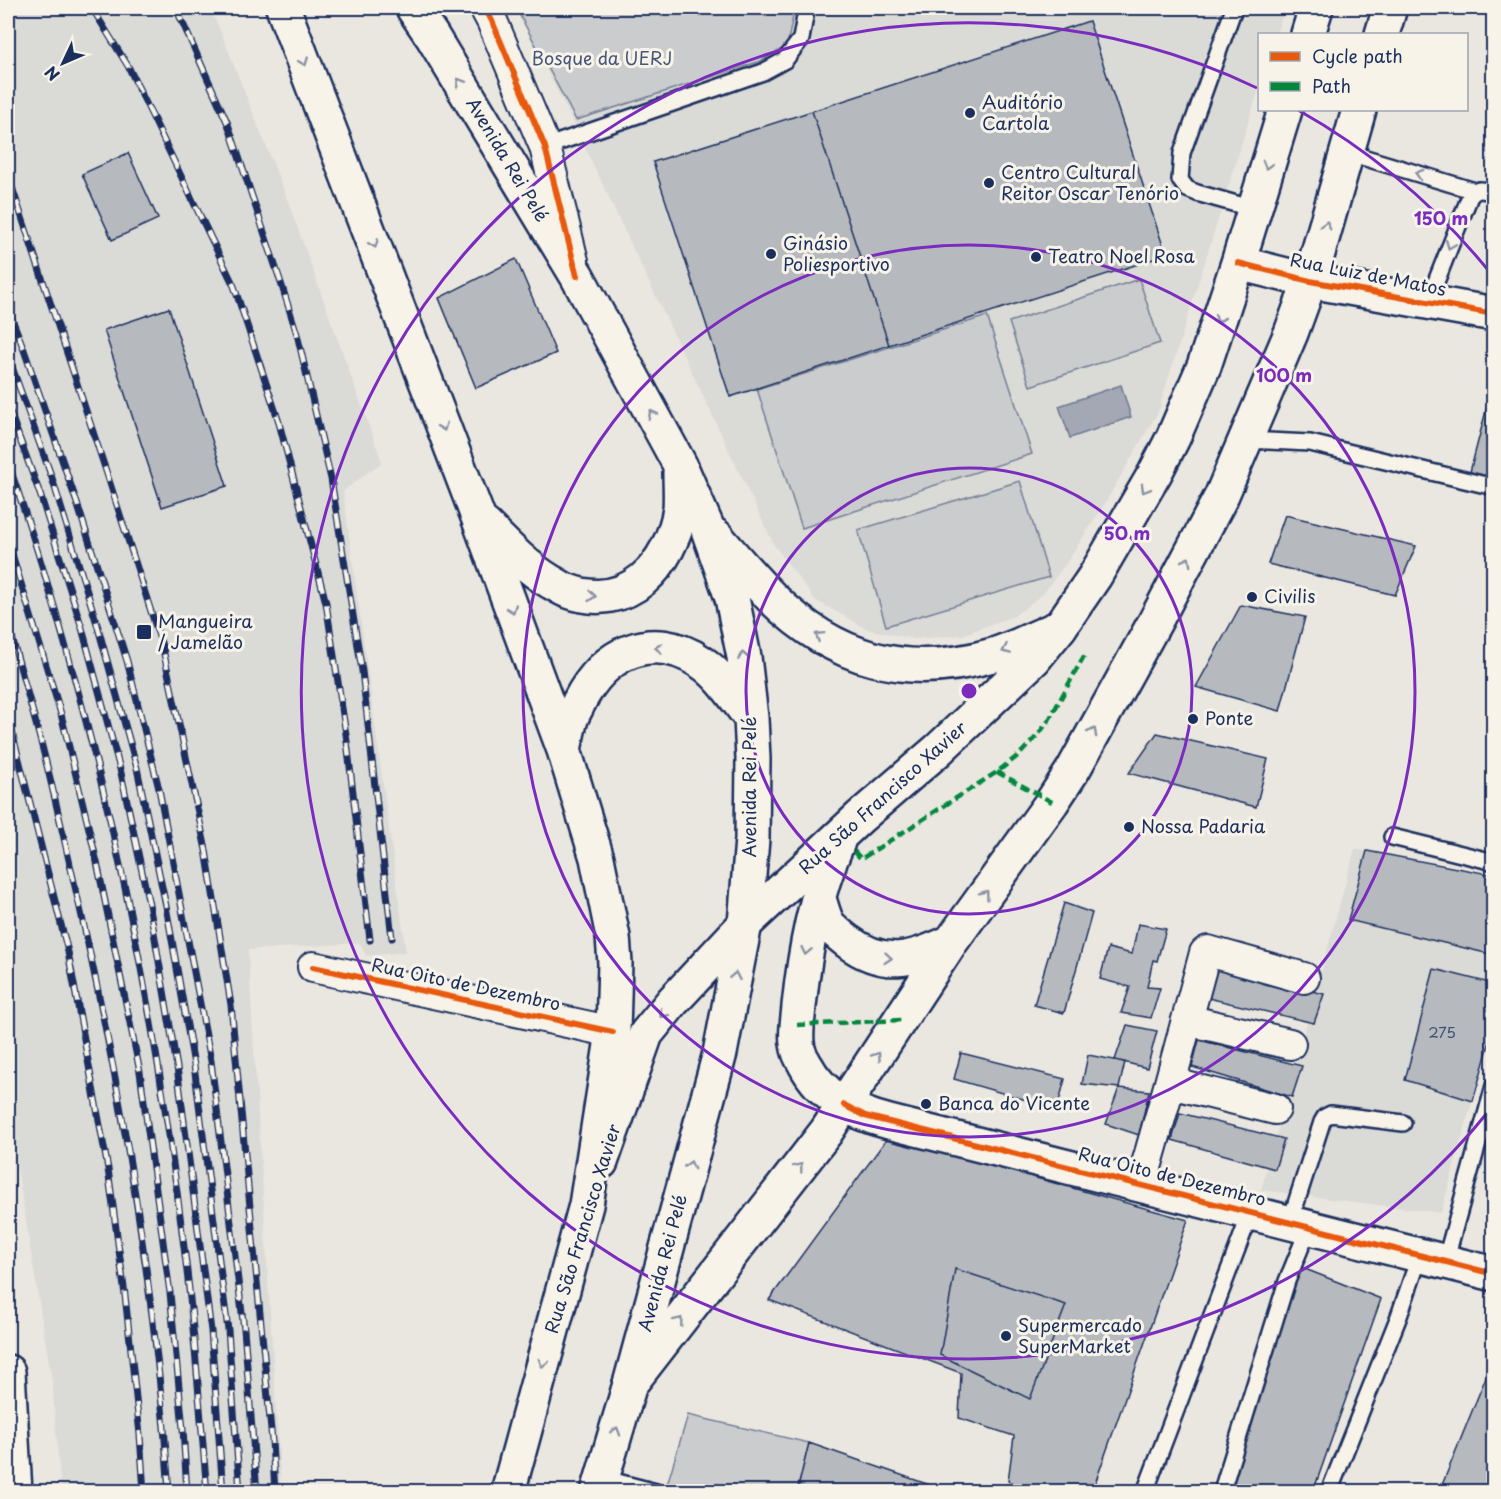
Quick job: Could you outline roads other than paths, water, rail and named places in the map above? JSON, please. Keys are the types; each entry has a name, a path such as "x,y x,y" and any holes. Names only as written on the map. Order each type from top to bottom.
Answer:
{"main road":[{"path":"283,8 478,517 564,750 597,858 613,937 615,963 613,1032 586,1205"},
{"name":"Avenida Rei Pelé","path":"413,8 577,276 680,465 707,527 732,598 744,657 753,759 752,839 745,924 717,1067 630,1384"},
{"path":"1308,33 1316,8"},
{"path":"1382,33 1390,8"},
{"name":"Rua São Francisco Xavier","path":"508,1491 586,1205 646,1034 691,981 745,924 1009,684 1034,659 1060,627 1095,576 1173,438 1204,366 1285,111"},
{"path":"600,1485 630,1384 826,1132 951,942 1052,802 1156,620 1221,498 1291,333 1310,281 1359,111"},
{"name":"Rua Luiz de Matos","path":"1238,263 1310,281 1494,314"},
{"path":"478,517 511,552 566,591 595,598 619,594 640,582 657,566 672,538 680,508 680,465"},
{"path":"707,527 772,598 808,628 836,646 874,660 914,666 956,664 995,654 1060,627"},
{"path":"564,750 571,718 584,693 598,674 615,659 636,649 655,646 677,649 701,662 723,682 751,718"},
{"name":"Rua Oito de Dezembro","path":"841,835 818,896 804,961 797,1025 799,1052 810,1073 824,1090 844,1105 865,1116 1494,1274"},
{"path":"818,896 828,923 859,950 879,957 904,959 927,953 951,942"},
{"path":"8,1372 15,1491"}],"street":[{"path":"485,8 545,147 577,276"},
{"path":"1141,1185 1205,953 1208,951 1304,978"},
{"name":"Rua Oito de Dezembro","path":"313,967 613,1032"},
{"path":"1186,1020 1290,1044"},
{"path":"1170,1083 1275,1109"}],"lane":[{"path":"545,147 764,72 785,60 801,39 805,8"},
{"path":"1234,8 1182,153 1180,180 1187,189 1197,194 1254,209"},
{"path":"1346,152 1475,191 1494,193"},
{"path":"1428,302 1470,196 1475,191"},
{"path":"1245,440 1310,443 1494,487"},
{"path":"1392,837 1494,862"},
{"path":"1329,1491 1399,1316 1432,1258 1494,1086"},
{"path":"1228,1491 1224,1484 1287,1281 1322,1122 1331,1114 1403,1123"},
{"path":"1145,1491 1251,1212"},
{"path":"600,1485 656,1491"}],"railway":[{"path":"92,8 128,66 234,286 278,419 326,603 347,741 370,940"},
{"path":"176,8 228,124 281,283 297,334 331,479 362,671 392,938"},
{"path":"8,175 163,649 206,850 231,1005 275,1492"},
{"path":"8,309 78,506 127,661 159,789 211,1061 244,1329 257,1492"},
{"path":"8,356 52,478 97,624 137,768 166,906 194,1065 228,1330 240,1492"},
{"path":"8,407 40,494 82,628 121,773 150,909 177,1067 211,1331 223,1492"},
{"path":"8,463 48,586 83,710 130,913 155,1049 176,1186 195,1343 207,1492"},
{"path":"8,541 61,714 97,862 140,1072 170,1293 187,1492"},
{"path":"8,623 39,734 105,1023 133,1179 155,1335 169,1492"},
{"path":"8,716 68,952 108,1169 125,1295 144,1492"}],"place":[{"name":"Auditório Cartola","path":"970,113"},
{"name":"Centro Cultural Reitor Oscar Tenório","path":"989,183"},
{"name":"Ginásio Poliesportivo","path":"771,254"},
{"name":"Teatro Noel Rosa","path":"1036,257"},
{"name":"Civilis","path":"1252,597"},
{"name":"Mangueira / Jamelão","path":"144,632"},
{"name":"Ponte","path":"1193,719"},
{"name":"Nossa Padaria","path":"1129,827"},
{"name":"Banca do Vicente","path":"926,1104"},
{"name":"Supermercado SuperMarket","path":"1006,1336"}],"park label":[{"name":"Bosque da UERJ","path":"602,59"}]}
